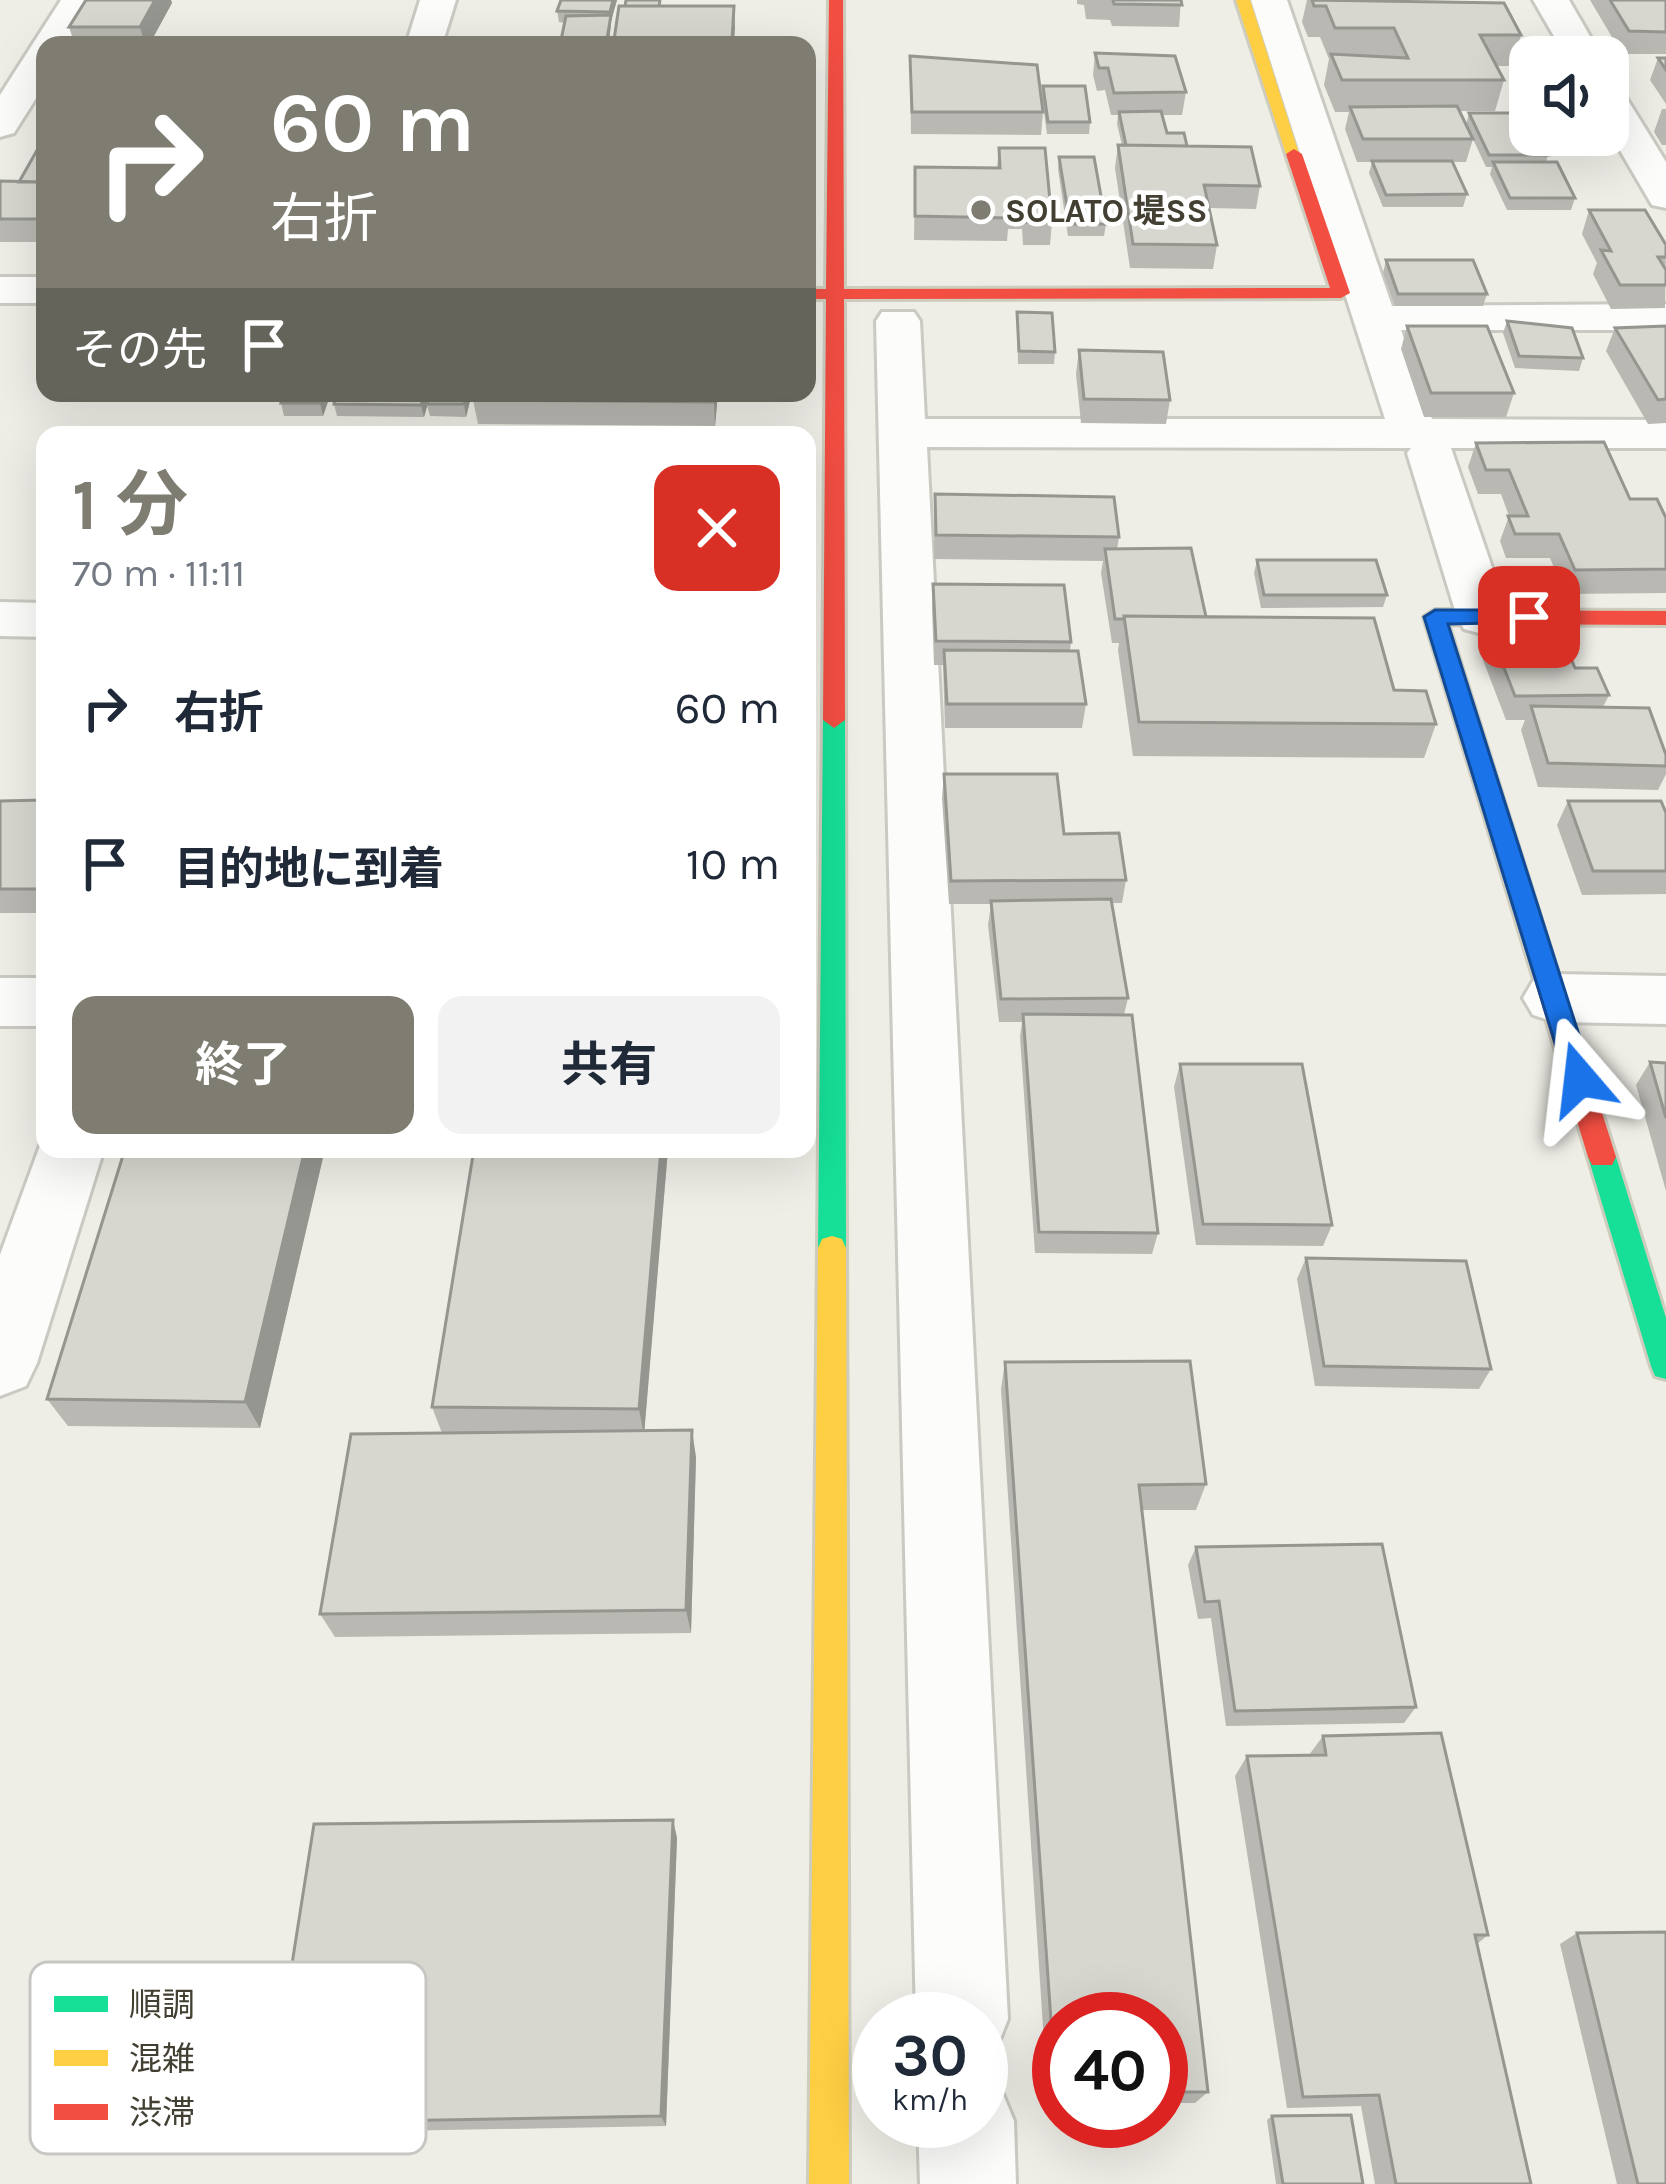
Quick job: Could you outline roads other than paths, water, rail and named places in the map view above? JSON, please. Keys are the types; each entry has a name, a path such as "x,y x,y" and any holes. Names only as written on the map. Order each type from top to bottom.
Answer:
{"street":[{"path":"56,36 79,0"},
{"path":"427,36 438,0"},
{"path":"829,2184 821,294 836,0"},
{"path":"821,294 1341,293 1243,0"},
{"path":"1269,0 1483,617"},
{"path":"1551,0 1572,36"},
{"path":"0,125 36,68"},
{"path":"1629,133 1666,196"},
{"path":"0,290 36,290"},
{"path":"1400,317 1666,317"},
{"path":"898,321 961,1992"},
{"path":"1422,444 1666,434"},
{"path":"903,443 1422,444 1666,454"},
{"path":"1666,618 1435,617 1666,1366"},
{"path":"0,620 36,620"},
{"path":"1555,998 1666,1000"},
{"path":"0,1002 36,1002"},
{"path":"0,1363 67,1158"},
{"path":"967,2148 968,2184"}],"place":[{"name":"SOLATO 堤SS","path":"981,210"}]}
